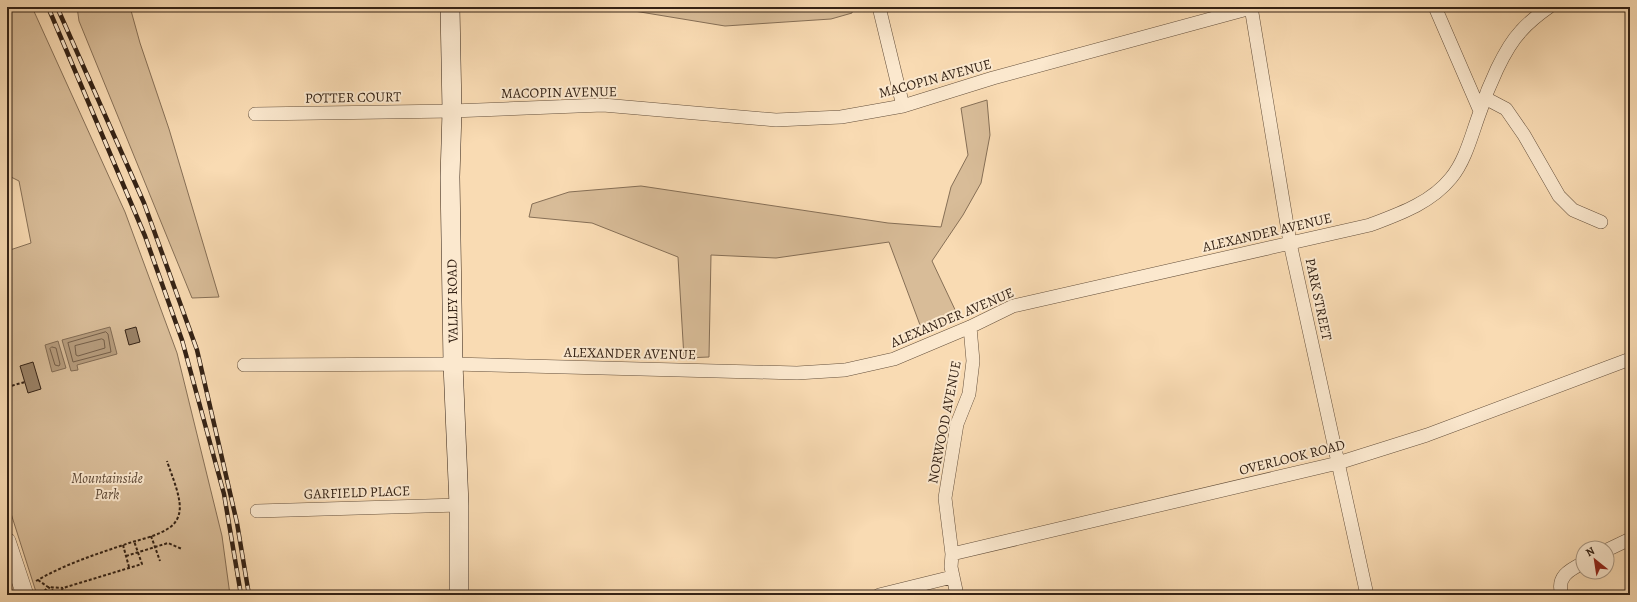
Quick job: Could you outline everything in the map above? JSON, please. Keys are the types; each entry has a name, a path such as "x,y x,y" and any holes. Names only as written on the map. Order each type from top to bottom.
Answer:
{"main road":[{"name":"VALLEY ROAD","path":"450,7 452,111 450,177 453,364 459,505 459,595"}],"street":[{"path":"879,7 903,106"},
{"path":"1436,7 1480,111"},
{"name":"ALEXANDER AVENUE","path":"244,366 453,364 797,373 845,370 894,359 970,327 1013,306 1370,225 1400,214 1431,197 1451,178 1461,163 1485,98 1504,56 1521,31 1549,7"},
{"name":"MACOPIN AVENUE","path":"452,111 603,105 776,120 841,117 903,106 993,78 1251,8"},
{"name":"PARK STREET","path":"1251,8 1290,243 1367,595"},
{"path":"1485,98 1506,109 1524,135 1559,196 1573,210 1601,222"},
{"name":"POTTER COURT","path":"256,114 452,111"},
{"name":"NORWOOD AVENUE","path":"957,595 952,577 952,554 945,498 957,424 969,394 974,361 970,327"},
{"name":"OVERLOOK ROAD","path":"952,554 1338,463 1427,435 1630,359"},
{"name":"GARFIELD PLACE","path":"257,511 459,505"},
{"path":"1615,546 1630,539"},
{"path":"7,541 28,589"},
{"path":"1562,595 1560,588 1564,574 1575,568"},
{"path":"879,595 952,577"}],"path":[{"path":"7,387 25,382"},
{"path":"28,589 38,580 55,570 170,528 180,513 178,498 167,461"},
{"path":"151,536 160,561"},
{"path":"40,595 48,587 63,588 142,564 134,541"},
{"path":"126,556 168,543 182,549"},
{"path":"123,545 130,567"},
{"path":"38,580 59,595 63,588"}],"green space":[{"name":"Mountainside Park","path":"7,7 32,7 125,212 177,353 222,536 230,595 37,595 7,501 7,251 31,243 19,181 7,175"},
{"path":"77,7 130,7 140,43 169,129 219,297 192,298 79,21"},
{"path":"627,7 853,7 852,13 831,19 725,26 622,9"},
{"path":"987,100 990,135 981,183 963,215 932,261 958,316 923,333 889,242 776,258 711,255 709,357 684,358 678,257 592,223 529,217 532,204 569,192 641,186 888,223 941,227 951,187 968,155 961,108"}],"water":[{"path":"110,327 117,354 77,365 78,370 71,371 62,340"},
{"path":"58,341 66,368 52,372 45,345"}],"building":[{"path":"136,327 140,342 129,345 125,330"},
{"path":"33,362 41,389 28,393 20,366"}],"railway":[{"path":"48,7 145,236 182,340 224,494 241,595"},
{"path":"57,7 144,203 197,350 237,523 249,595"}]}
